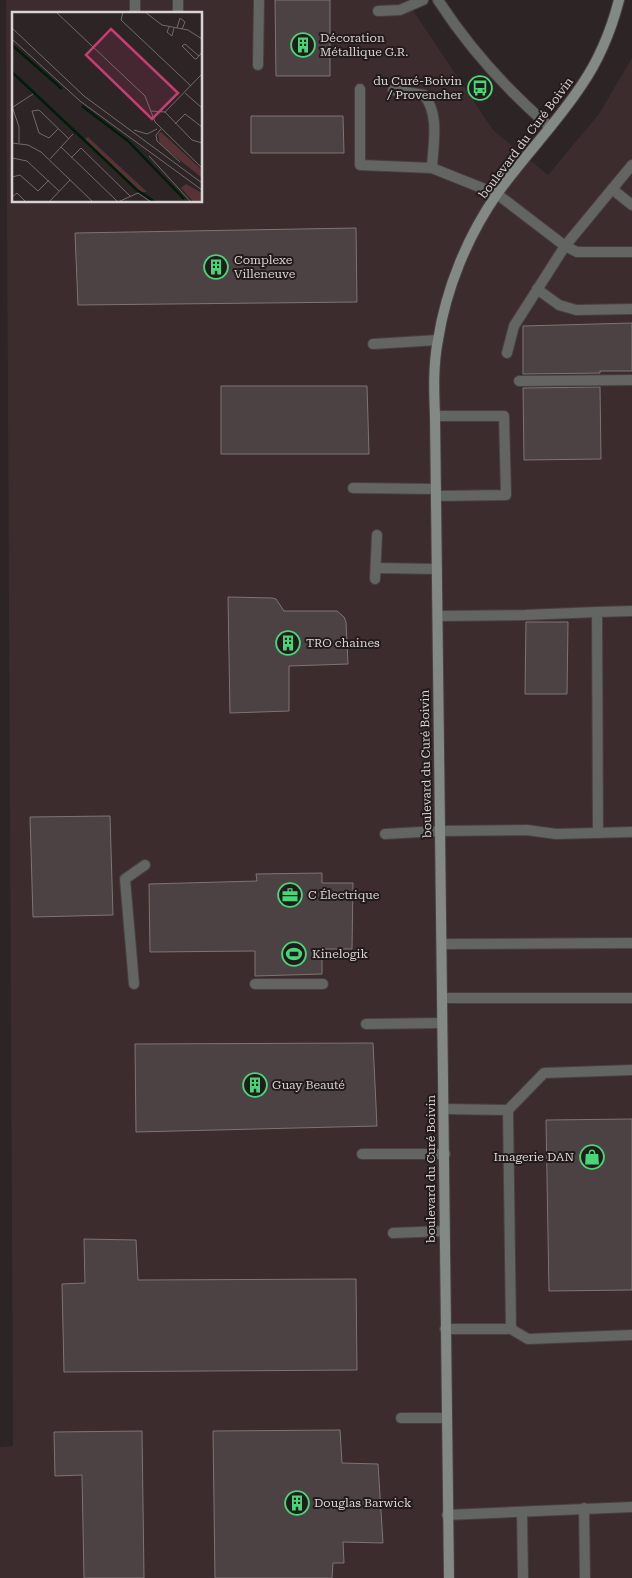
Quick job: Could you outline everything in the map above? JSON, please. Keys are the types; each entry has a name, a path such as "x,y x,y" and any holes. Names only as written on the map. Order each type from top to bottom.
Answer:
{"street":[{"path":"258,65 259,0"},
{"path":"378,12 406,8 422,0"},
{"path":"438,0 457,29 492,71 550,127"},
{"name":"boulevard du Curé Boivin","path":"449,1578 444,1231 445,1154 439,831 438,569 434,416 435,366 444,312 456,270 468,244 497,194 573,98 594,65 609,31 618,0"},
{"path":"360,89 360,165 432,168 497,194 565,246 577,252 632,252"},
{"path":"393,90 424,95 431,103 434,115 432,168"},
{"path":"507,353 514,326 565,246 632,165"},
{"path":"612,189 632,205"},
{"path":"537,289 559,305 576,310 632,309"},
{"path":"373,344 438,340"},
{"path":"519,381 632,380"},
{"path":"353,488 506,495 504,416 434,416"},
{"path":"377,535 376,573 438,569"},
{"path":"438,616 525,616 632,611"},
{"path":"597,612 598,833"},
{"path":"385,834 527,830 556,834 632,832"},
{"path":"134,984 125,879 145,865"},
{"path":"442,944 632,943"},
{"path":"255,984 323,984"},
{"path":"442,998 632,998"},
{"path":"366,1024 442,1023"},
{"path":"511,1329 508,1110 544,1073 632,1070"},
{"path":"444,1109 508,1110"},
{"path":"362,1154 445,1154"},
{"path":"393,1233 444,1231"},
{"path":"445,1330 511,1329 528,1339 632,1335"},
{"path":"401,1418 446,1418"},
{"path":"447,1515 632,1507"},
{"path":"584,1508 585,1578"},
{"path":"522,1512 523,1578"}],"shaded area":[{"path":"6,0 406,0 493,130 548,175 599,114 632,58 632,1578 0,1578 0,1447 13,1446"}],"building":[{"name":"Décoration Métallique G.R.","path":"275,0 330,0 330,76 276,76"},
{"path":"251,116 343,116 344,153 251,153"},
{"name":"Complexe Villeneuve","path":"356,228 357,302 78,305 75,233"},
{"path":"632,323 632,371 523,374 523,326"},
{"path":"221,386 367,386 369,454 221,454"},
{"path":"600,387 601,459 524,460 523,388"},
{"name":"TRO chaines","path":"228,597 276,599 284,611 337,611 344,617 346,622 348,664 289,666 289,711 230,713"},
{"path":"526,622 568,622 567,694 525,694"},
{"path":"110,816 113,915 33,917 30,817"},
{"path":"322,873 322,883 353,883 352,949 322,949 322,974 255,976 255,951 150,952 149,884 257,881 256,874"},
{"name":"Guay Beauté","path":"373,1043 377,1126 136,1132 135,1044"},
{"path":"632,1119 632,1290 549,1291 546,1120"},
{"path":"84,1239 136,1240 138,1280 356,1279 357,1370 64,1372 62,1284 85,1283"},
{"name":"Douglas Barwick","path":"340,1430 342,1463 378,1464 383,1543 343,1542 344,1563 333,1563 332,1578 215,1578 213,1431"},
{"path":"142,1431 144,1578 84,1578 82,1475 55,1476 54,1432"}],"place":[{"name":"Décoration Métallique G.R.","path":"303,45"},
{"name":"du Curé-Boivin / Provencher","path":"480,88"},
{"name":"Complexe Villeneuve","path":"216,267"},
{"name":"TRO chaines","path":"288,643"},
{"name":"C Électrique","path":"290,895"},
{"name":"Kinelogik","path":"294,954"},
{"name":"Guay Beauté","path":"255,1085"},
{"name":"Imagerie DAN","path":"592,1157"},
{"name":"Douglas Barwick","path":"297,1503"}]}
